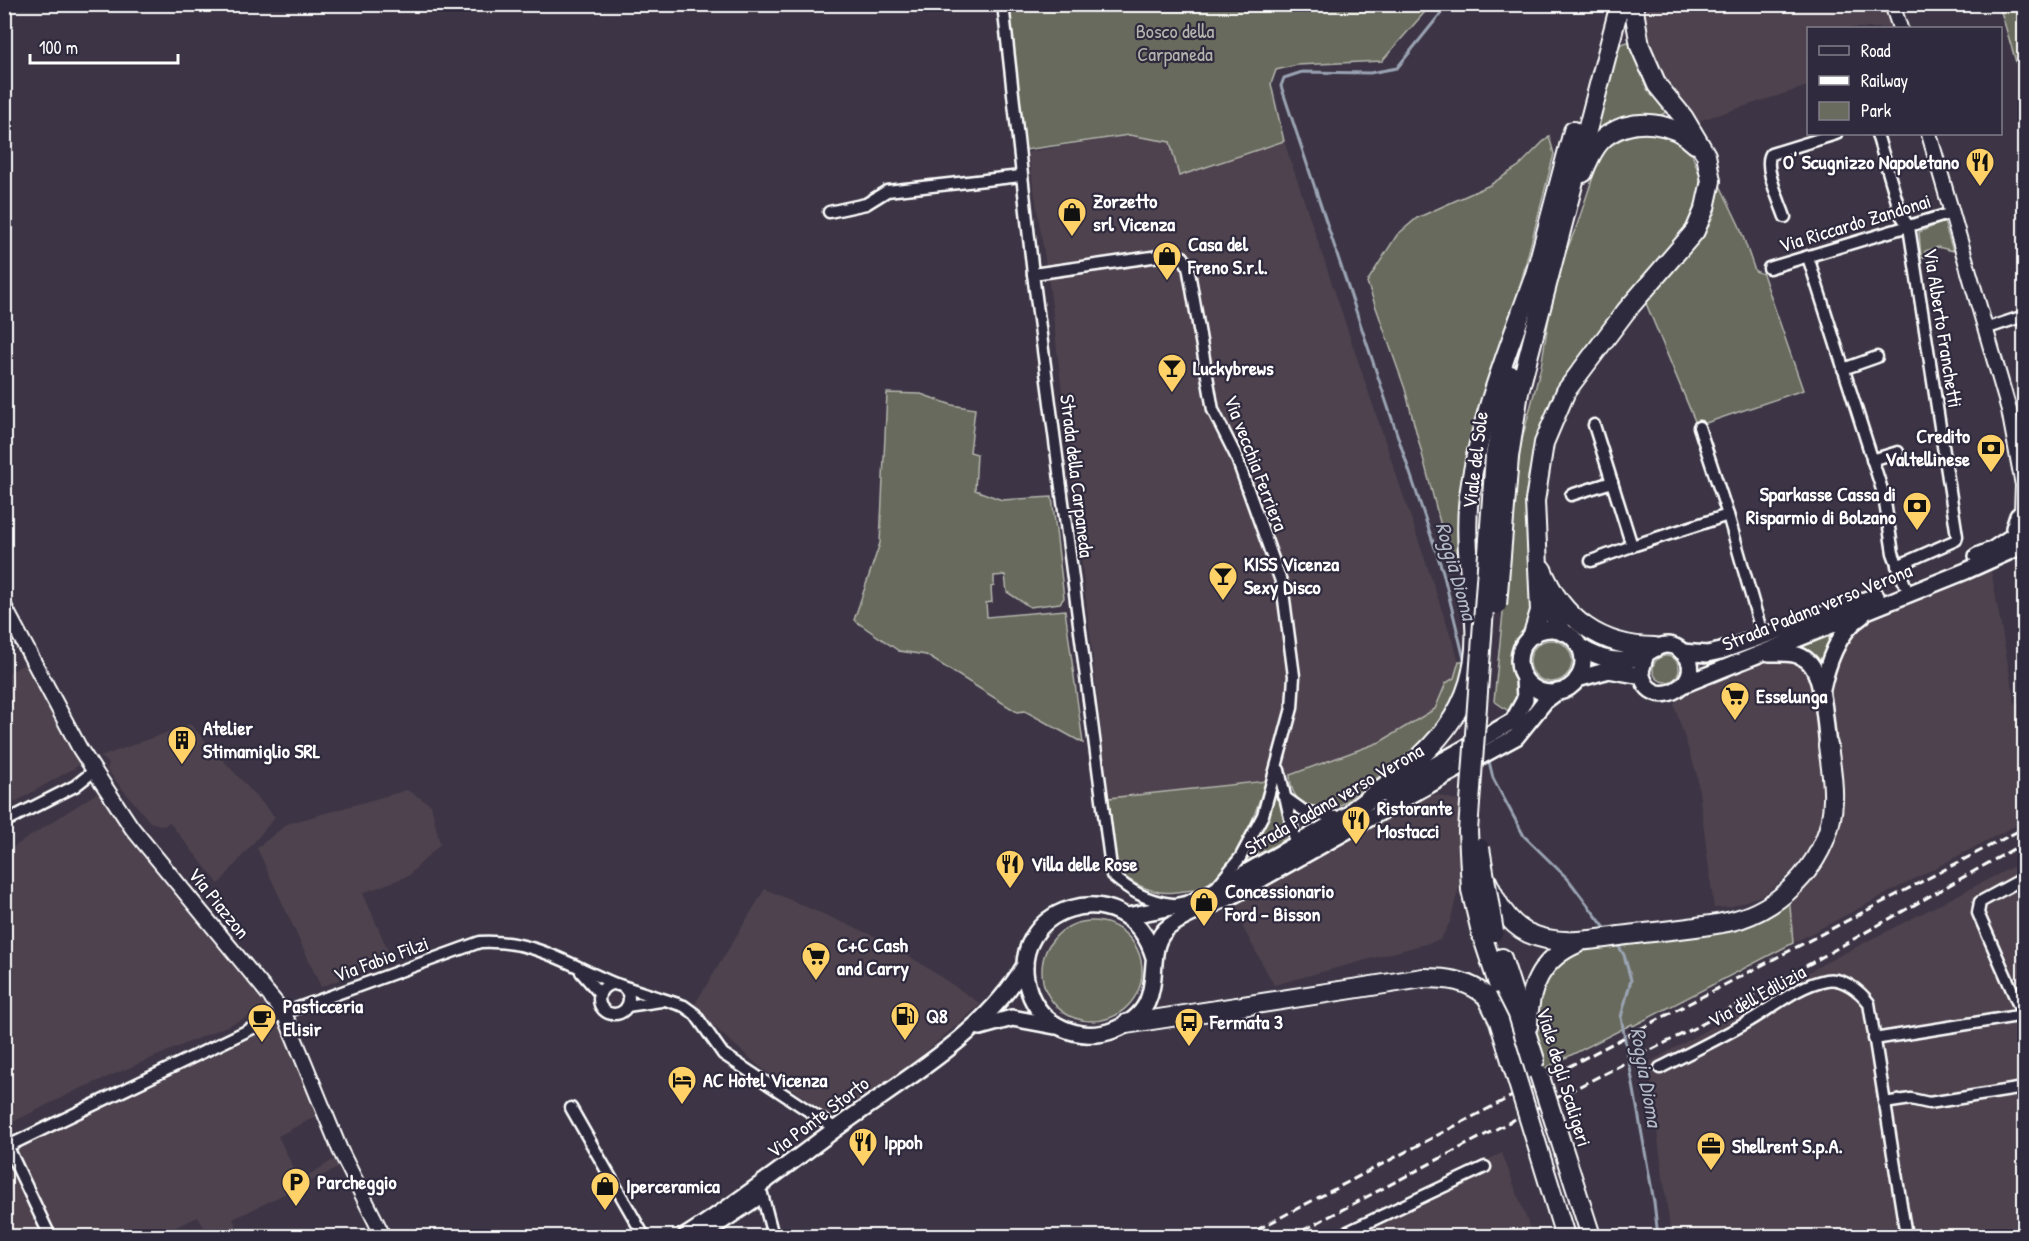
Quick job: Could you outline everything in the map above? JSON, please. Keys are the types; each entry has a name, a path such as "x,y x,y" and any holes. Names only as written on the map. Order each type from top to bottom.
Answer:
{"highway":[{"name":"Viale del Sole","path":"1487,932 1471,890 1468,831 1507,391 1607,4"},
{"name":"Viale del Sole","path":"1487,932 1481,865 1481,792 1502,456 1620,4"},
{"path":"1533,634 1540,611 1540,562 1535,501 1544,443 1566,390 1626,311 1695,231 1705,208 1711,181 1706,155 1684,118 1657,86 1640,46 1634,4"},
{"path":"1564,215 1592,154 1607,135 1628,125 1648,124 1672,128 1687,136 1706,155"},
{"path":"1348,814 1423,757 1448,727 1466,690 1474,656 1474,623 1466,538 1469,496 1487,413 1538,266"},
{"path":"1540,562 1550,609 1562,631"},
{"path":"1540,562 1555,596 1585,627 1618,643 1651,651"},
{"path":"1481,865 1493,894 1514,925 1543,939 1583,941 1733,921 1771,904 1797,882 1818,855 1830,823 1833,801 1828,745"},
{"name":"Viale degli Scaligeri","path":"1487,932 1527,1034 1590,1236"},
{"name":"Viale degli Scaligeri","path":"1487,932 1577,1236"},
{"path":"1527,1034 1530,1002 1537,979 1555,954 1583,941"},
{"path":"1126,1024 1423,978 1446,978 1477,988 1487,997 1498,1022 1564,1236"}],"main road":[{"path":"1963,567 1992,550 2022,541 2015,522 2023,511"},
{"name":"Strada Padana verso Verona","path":"1682,652 1707,654 1721,651 1905,585 1963,567"},
{"name":"Strada Padana verso Verona","path":"1685,684 1876,606 1963,567"},
{"path":"1821,693 1827,665 1839,641 1855,620 1876,606"},
{"path":"1642,676 1609,670 1577,679 1568,687 1557,692 1538,690 1524,678 1519,658 1523,645 1533,634 1550,629 1562,631 1589,653 1612,660 1623,660 1651,651 1672,646 1682,652 1690,667 1685,684 1674,692 1663,693 1648,686 1642,676 1641,665 1651,651"},
{"path":"1577,679 1583,659 1579,646"},
{"path":"1757,654 1787,652 1803,657 1813,668 1821,693 1828,745"},
{"name":"Strada Padana verso Verona","path":"1524,678 1525,699 1519,713 1483,747 1289,864 1227,899 1170,926 1161,933 1154,945 1155,977 1148,999 1126,1024 1115,1030 1092,1035 1074,1032 1058,1026 1046,1017 1033,1000 1026,980 1025,965 1033,939 1040,928 1062,911 1088,905 1109,908 1127,916 1181,906 1209,894 1348,814 1483,747 1519,734 1545,701 1557,692"},
{"path":"1127,916 1144,934 1154,957"},
{"name":"Via Ponte Storto","path":"686,1236 762,1191 836,1129 974,1029 1009,992 1025,965"},
{"name":"Via Ponte Storto","path":"974,1029 1012,1018 1058,1026"}],"street":[{"name":"Strada della Carpaneda","path":"1003,4 1033,274 1112,875 1129,890 1148,899 1181,906"},
{"path":"1892,4 1900,27"},
{"path":"1785,217 1769,168 1768,158 1771,154 1833,135"},
{"name":"Via Alberto Franchetti","path":"1877,135 1901,215 1909,227 1957,536 1956,540 1897,566"},
{"path":"1929,135 2009,410 2023,485 2023,511"},
{"path":"829,212 866,204 887,191 1021,176"},
{"name":"Via Riccardo Zandonai","path":"1769,268 1952,213"},
{"name":"Via vecchia Ferriera","path":"1033,274 1173,254 1183,257 1188,266 1213,410 1236,456 1282,584 1294,676 1292,708 1273,787 1256,830 1228,874 1209,894"},
{"path":"1808,257 1884,496 1897,566 1905,585"},
{"path":"1985,329 2025,316"},
{"path":"1843,369 1877,357"},
{"path":"2009,410 2016,422 2025,451"},
{"path":"1594,425 1632,546"},
{"path":"1699,427 1728,515 1762,637"},
{"path":"1872,460 1898,452"},
{"path":"1571,495 1612,482"},
{"path":"1591,561 1728,515"},
{"name":"Via Piazzon","path":"4,606 94,771 132,828 284,1013 340,1150 382,1236"},
{"name":"Via vecchia Ferriera","path":"1278,761 1283,795 1296,844"},
{"path":"4,822 75,786 94,771"},
{"path":"1283,795 1304,811 1348,814"},
{"path":"1289,864 1296,844"},
{"path":"1874,1039 2024,1015 1977,913 1980,902 2025,878"},
{"name":"Via Fabio Filzi","path":"6,1145 284,1013 480,942 504,941 527,945 554,954 579,969 620,985 673,1001 695,1014 723,1054 836,1129"},
{"name":"Via Fabio Filzi","path":"579,969 600,994"},
{"name":"Via dell'Edilizia","path":"1660,1068 1727,1034 1807,987 1828,980 1841,982 1853,988 1869,1003 1906,1236"},
{"path":"627,1006 628,993 620,985 609,985 600,994 600,1004 606,1012 617,1014 627,1006 673,1001"},
{"path":"1884,1103 1911,1099 1929,1103 2025,1088"},
{"path":"572,1108 644,1236"},
{"path":"6,1145 50,1236"},
{"path":"1339,1236 1485,1167"},
{"path":"704,1236 762,1191 773,1236"}],"shaded area":[{"path":"1640,5 1885,5 1891,27 1807,27 1807,86 1695,122 1658,69 1643,29"},
{"path":"1129,135 1170,142 1179,176 1284,141 1459,661 1454,678 1446,683 1435,709 1380,742 1290,775 1266,781 1109,798 1051,297 1028,152"},
{"path":"1990,565 2015,704 2024,702 2024,821 1793,943 1789,894 1826,850 1827,690 1836,655 1861,620"},
{"path":"1762,659 1788,661 1799,666 1808,674 1824,780 1822,822 1809,851 1787,876 1765,894 1730,907 1714,908 1697,775 1674,705 1683,691"},
{"path":"26,663 81,764 5,808 5,675"},
{"path":"190,724 275,817 219,884 169,822 164,826 150,822 107,770 109,763 100,757"},
{"path":"407,790 431,805 440,844 408,876 363,893 389,953 388,958 384,962 321,987 257,848 287,824"},
{"path":"97,793 266,1003 264,1010 75,1091 7,1125 5,1124 4,853"},
{"path":"1438,795 1459,801 1460,883 1450,922 1440,940 1274,985 1229,902 1422,796"},
{"path":"2024,861 2024,1236 1671,1236 1648,1063 1823,964"},
{"path":"765,889 890,943 981,1004 907,1068 837,1121 760,1067 687,1003 695,1004"},
{"path":"270,1024 280,1027 319,1115 278,1136 295,1171 307,1176 338,1157 342,1166 233,1219 242,1236 209,1236 198,1217 171,1229 175,1236 55,1236 12,1142"},
{"path":"4,1152 33,1216 44,1236 5,1236"},
{"path":"1502,1153 1533,1236 1329,1236"}],"green space":[{"name":"Bosco della Carpaneda","path":"1006,5 1431,5 1382,61 1297,65 1276,70 1271,84 1284,141 1179,176 1170,142 1129,135 1018,151"},
{"path":"1999,5 2024,5 2024,90 2021,79"},
{"path":"1627,42 1631,45 1638,66 1664,105 1665,113 1630,118 1603,131 1597,128 1613,56 1619,45"},
{"path":"1660,133 1676,138 1690,148 1700,177 1699,195 1683,234 1646,275 1563,385 1541,426 1528,476 1527,524 1537,611 1529,631 1521,636 1514,649 1512,662 1521,685 1513,714 1494,701 1520,447 1541,367 1555,279 1577,225 1599,159 1608,147 1631,134"},
{"path":"1549,136 1554,154 1521,282 1471,444 1458,507 1457,563 1443,534 1405,389 1367,282 1397,235 1417,218 1490,185 1519,166"},
{"path":"1716,177 1739,225 1755,271 1763,274 1803,390 1697,426 1645,301"},
{"path":"1944,222 1953,251 1938,247 1925,251 1925,257 1921,258 1919,232"},
{"path":"887,393 921,394 952,405 975,409 970,452 977,454 975,490 1002,500 1052,497 1064,598 1060,603 1030,607 1007,592 1005,575 994,576 994,586 991,587 992,602 986,603 987,617 1065,610 1083,743 1025,711 1017,712 926,655 899,651 854,620 880,543"},
{"path":"1839,627 1821,668 1796,650 1795,643"},
{"path":"1551,640 1559,641 1566,646 1571,653 1571,669 1566,676 1559,681 1551,682 1543,681 1536,676 1531,669 1530,661 1531,653 1536,646 1543,641"},
{"path":"1666,656 1675,660 1679,669 1675,678 1666,682 1657,678 1653,669 1657,660"},
{"path":"1459,661 1466,661 1450,707 1435,732 1419,748 1337,807 1311,808 1298,799 1291,784 1290,775 1380,742 1435,709 1446,683 1454,678"},
{"path":"1266,781 1242,842 1223,870 1212,881 1195,890 1159,892 1136,884 1116,869 1109,798"},
{"path":"1276,788 1289,837 1241,864 1263,827"},
{"path":"1789,894 1793,943 1633,1026 1632,1024 1544,1069 1532,1031 1535,986 1573,947 1660,934"},
{"path":"1092,921 1120,929 1134,943 1142,971 1134,999 1120,1013 1092,1021 1064,1013 1050,999 1042,971 1050,943 1064,929"}],"waterway":[{"name":"Roggia Dioma","path":"1443,4 1442,12 1397,68 1370,73 1302,72 1284,78 1281,86 1443,572 1465,663"},
{"name":"Roggia Dioma","path":"1488,757 1493,778 1524,836 1568,879 1608,932"},
{"name":"Roggia Dioma","path":"1616,942 1624,955 1631,980 1621,1017 1658,1236"}],"railway":[{"path":"1245,1236 2024,828"},
{"path":"1292,1236 1710,1020 2024,843"}],"place":[{"name":"O' Scugnizzo Napoletano","path":"1980,188"},
{"name":"Zorzetto srl Vicenza","path":"1072,238"},
{"name":"Casa del Freno S.r.l.","path":"1167,282"},
{"name":"Luckybrews","path":"1172,394"},
{"name":"Credito Valtellinese","path":"1991,474"},
{"name":"Sparkasse Cassa di Risparmio di Bolzano","path":"1917,532"},
{"name":"KISS Vicenza Sexy Disco","path":"1223,602"},
{"name":"Esselunga","path":"1735,722"},
{"name":"Atelier Stimamiglio SRL","path":"182,766"},
{"name":"Ristorante Mostacci","path":"1356,846"},
{"name":"Villa delle Rose","path":"1010,890"},
{"name":"Concessionario Ford - Bisson","path":"1204,928"},
{"name":"C+C Cash and Carry","path":"816,982"},
{"name":"Q8","path":"905,1042"},
{"name":"Pasticceria Elisir","path":"262,1044"},
{"name":"Fermata 3","path":"1189,1048"},
{"name":"AC Hotel Vicenza","path":"682,1106"},
{"name":"Ippoh","path":"863,1168"},
{"name":"Shellrent S.p.A.","path":"1711,1172"},
{"name":"Parcheggio","path":"296,1208"},
{"name":"Iperceramica","path":"605,1212"}]}
